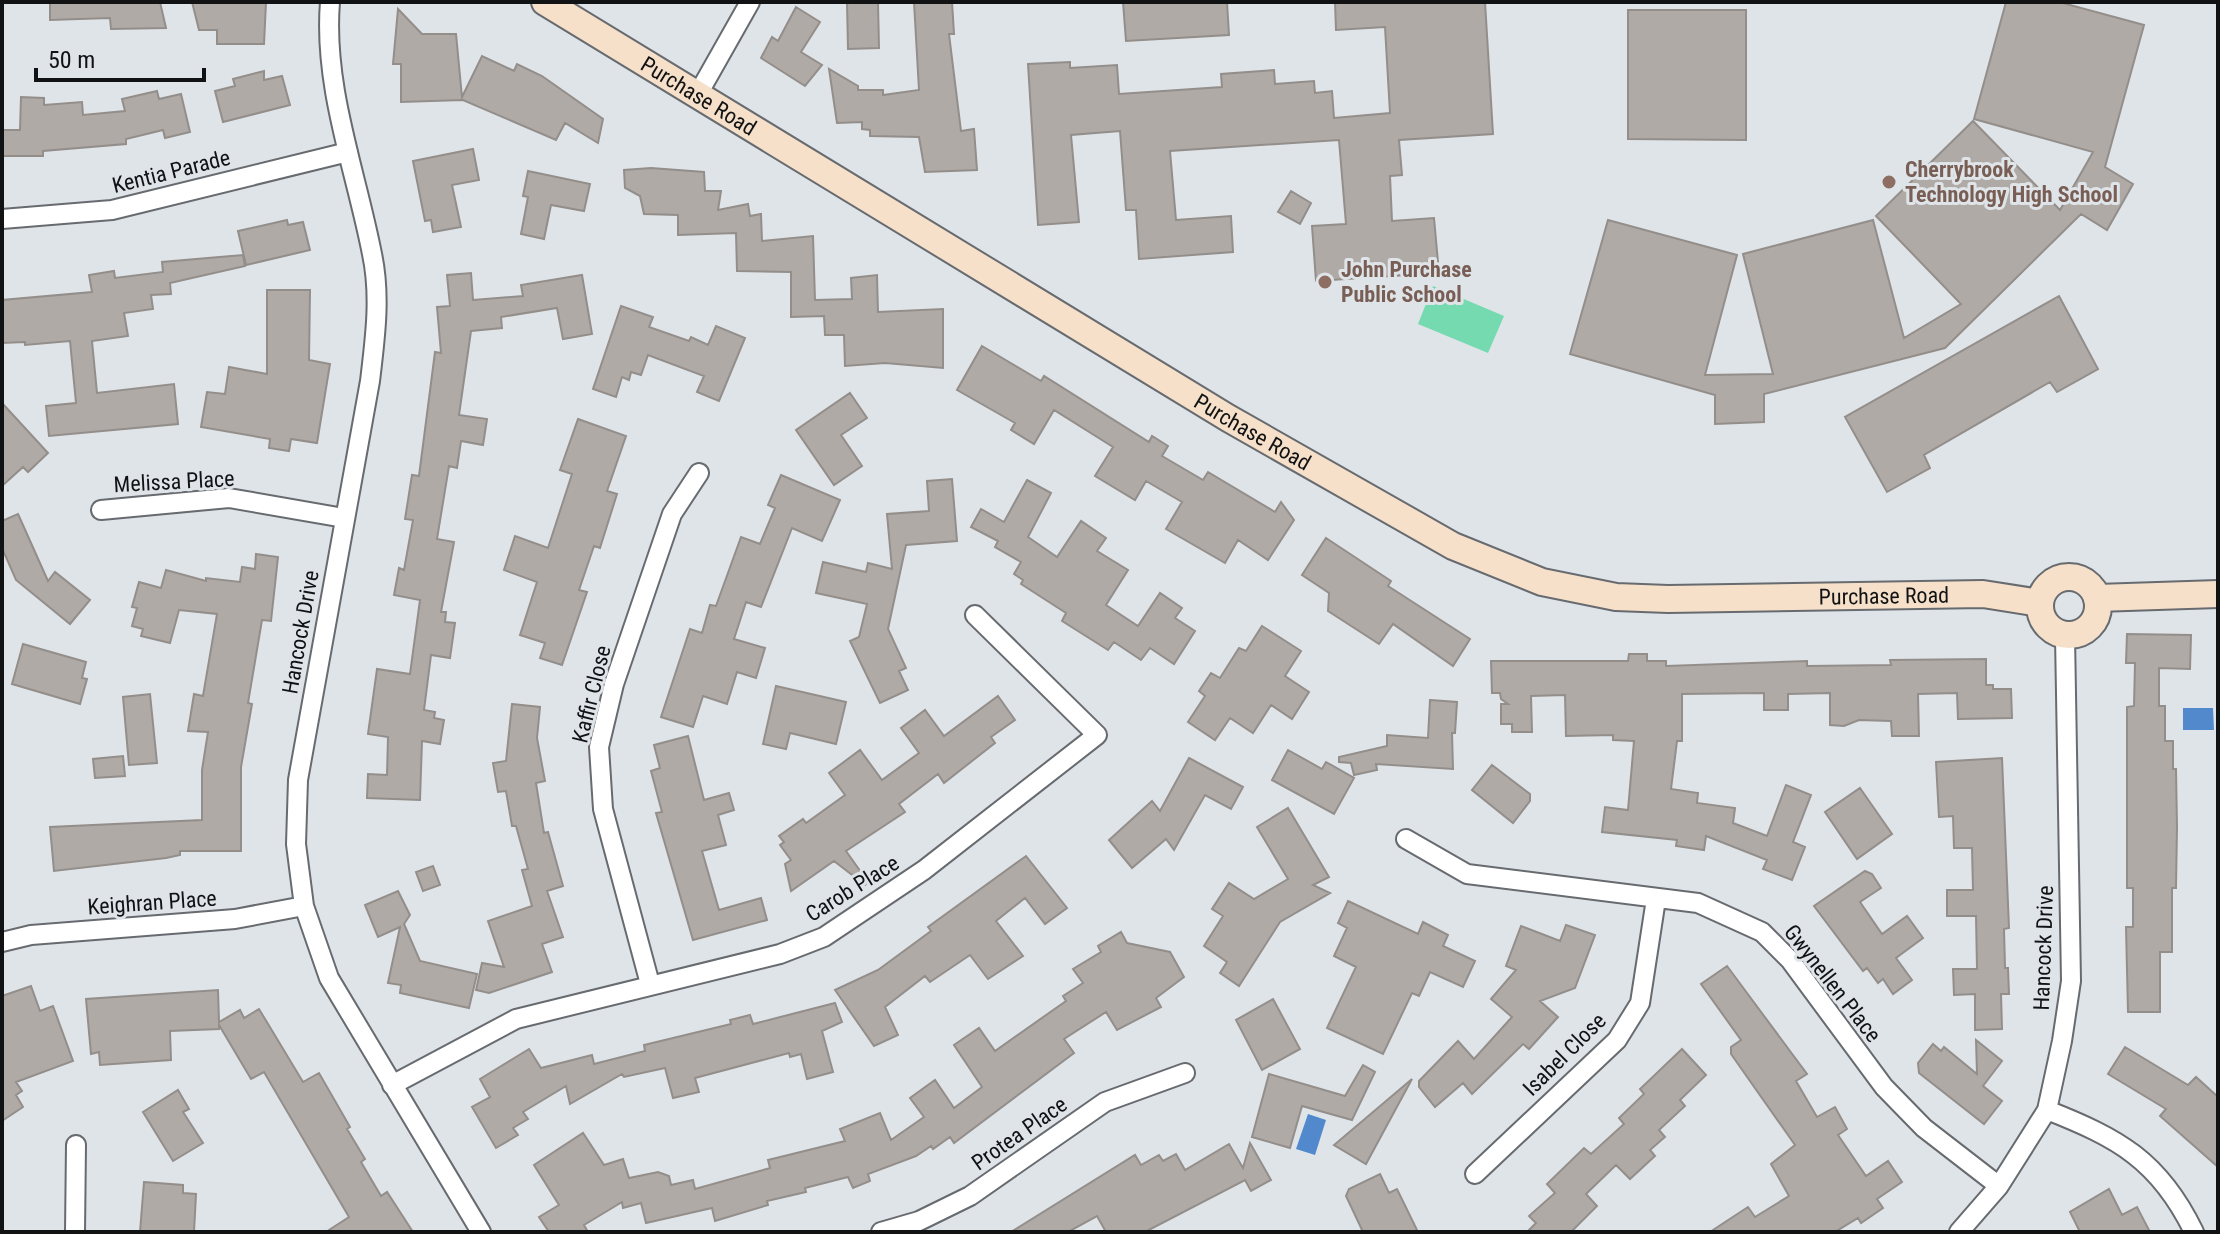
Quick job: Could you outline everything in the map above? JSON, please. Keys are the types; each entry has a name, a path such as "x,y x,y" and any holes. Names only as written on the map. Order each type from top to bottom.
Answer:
{"main road":[{"name":"Purchase Road","path":"545,2 1228,418 1453,546 1502,568 1542,582 1616,597 1668,599 1983,594 2040,603"},
{"path":"2067,577 2085,582 2097,598 2096,617 2084,632 2065,636 2047,627 2040,603 2050,584 2067,577"},
{"path":"2097,598 2146,593 2218,594"}],"street":[{"name":"Hancock Drive","path":"330,2 327,40 348,152 373,257 377,321 370,381 298,780 296,844 304,906 329,978 481,1232"},
{"path":"698,94 750,2"},
{"name":"Kentia Parade","path":"2,219 112,210 348,152"},
{"name":"Kaffir Close","path":"650,984 603,809 599,747 614,684 672,514 699,473"},
{"name":"Melissa Place","path":"101,510 229,498 344,518"},
{"name":"Carob Place","path":"392,1085 516,1019 780,954 824,937 924,870 1097,735 975,615"},
{"name":"Hancock Drive","path":"1959,1232 1999,1186 2047,1110 2071,981 2065,636"},
{"name":"Gwynellen Place","path":"1406,839 1467,874 1698,903 1762,932 1790,960 1884,1087 1924,1128 1999,1186"},
{"name":"Isabel Close","path":"1475,1174 1617,1040 1640,1003 1656,899"},
{"name":"Keighran Place","path":"2,942 31,935 235,919 304,906"},
{"name":"Protea Place","path":"881,1232 919,1221 970,1196 1105,1102 1185,1073"},
{"path":"2047,1110 2106,1134 2150,1166 2184,1211 2194,1232"},
{"path":"75,1232 76,1145"}],"green space":[{"path":"1433,286 1504,316 1488,353 1418,324"}],"water":[{"path":"2183,708 2213,708 2214,730 2183,730"},
{"path":"1308,1114 1326,1120 1315,1155 1296,1149"}],"building":[{"path":"50,2 160,2 166,28 111,29 110,18 50,20"},
{"path":"192,2 266,2 264,44 217,44 217,30 199,30"},
{"path":"847,2 878,2 879,48 848,49"},
{"path":"914,2 952,2 954,34 949,34 961,131 974,129 977,170 925,172 919,137 870,136 870,130 862,129 862,122 837,123 829,69 858,86 858,90 883,90 883,95 919,90"},
{"path":"1123,2 1227,2 1229,35 1126,41"},
{"path":"1335,2 1485,2 1493,134 1399,140 1402,175 1390,176 1392,221 1434,218 1439,273 1316,281 1312,226 1346,224 1339,140 1170,151 1176,220 1231,216 1233,252 1139,259 1136,210 1126,210 1120,131 1071,135 1079,222 1038,225 1028,64 1070,62 1070,68 1117,65 1119,94 1222,87 1221,74 1274,70 1275,84 1314,81 1315,93 1332,91 1334,118 1390,113 1385,27 1336,30"},
{"path":"2006,2 2059,2 2144,25 2105,167 2133,184 2107,230 2081,214 1945,348 1764,394 1764,422 1715,424 1715,395 1570,354 1608,220 1737,255 1705,375 1773,374 1743,254 1873,220 1904,338 1961,304 1876,216 1973,121 2060,210 2093,152 1974,119"},
{"path":"796,7 820,22 801,52 822,65 805,86 761,58 772,37 778,41"},
{"path":"398,9 422,34 456,34 462,97 482,56 514,71 517,64 542,76 603,119 598,143 565,123 556,140 463,100 401,102 401,64 393,64"},
{"path":"1628,10 1746,10 1746,140 1628,139"},
{"path":"264,71 264,80 282,76 290,105 223,122 215,91 235,86 233,79"},
{"path":"157,91 159,99 181,94 190,132 165,138 163,130 126,139 126,144 43,151 43,156 2,156 2,130 20,130 21,97 44,98 44,105 82,102 83,115 125,111 122,99"},
{"path":"473,149 479,180 452,185 461,227 433,232 431,220 425,221 413,161"},
{"path":"651,168 704,172 705,191 721,191 718,210 748,204 750,216 761,214 762,241 813,236 815,300 852,299 851,278 877,275 878,312 943,309 943,368 885,363 845,366 844,335 825,335 824,316 791,317 791,272 737,271 736,233 678,235 678,215 644,214 640,196 625,188 624,170"},
{"path":"528,171 590,184 584,211 551,205 544,239 521,234 528,197 523,196"},
{"path":"1291,191 1311,203 1300,224 1278,212"},
{"path":"287,220 288,225 303,222 310,250 246,265 238,231"},
{"path":"243,255 245,266 170,283 171,294 151,295 153,309 124,313 128,336 92,341 97,393 174,384 178,424 49,436 46,406 76,403 70,341 25,345 25,342 2,343 2,300 92,292 89,275 114,271 115,278 163,272 162,262"},
{"path":"471,273 473,300 523,296 521,285 582,275 592,334 563,339 557,308 501,317 502,328 471,331 459,415 487,419 483,445 461,441 457,468 449,466 437,539 454,542 441,612 446,612 445,622 455,623 450,658 431,655 424,710 435,712 434,718 444,720 440,744 422,741 420,800 367,798 368,774 387,775 388,737 368,734 377,669 410,674 420,600 394,595 399,568 404,570 413,520 405,519 412,475 419,476 435,352 441,353 437,307 450,306 447,275"},
{"path":"267,290 310,290 309,360 330,364 317,443 291,439 289,451 269,448 270,439 201,427 207,392 225,394 229,367 267,374"},
{"path":"2059,296 2098,369 2057,392 2050,382 1924,455 1930,468 1887,492 1845,417"},
{"path":"621,306 653,317 649,327 689,341 691,337 708,345 716,326 745,338 719,401 697,392 704,376 648,355 641,375 631,372 629,380 622,377 616,397 593,389"},
{"path":"982,346 1041,381 1044,376 1149,442 1152,436 1168,446 1162,456 1203,480 1208,472 1275,512 1281,502 1294,520 1268,560 1238,540 1225,563 1166,529 1182,502 1146,481 1135,500 1095,476 1113,447 1054,410 1034,444 1011,430 1015,423 957,390"},
{"path":"850,393 867,418 841,435 862,466 834,485 796,430"},
{"path":"2,403 48,453 28,472 23,467 2,486"},
{"path":"578,419 626,436 607,491 617,494 600,548 594,546 579,590 587,592 562,665 540,658 545,643 520,635 537,582 504,570 515,536 548,548 572,474 560,470"},
{"path":"781,475 840,500 822,541 792,528 761,607 746,602 734,639 765,648 756,678 737,672 727,704 703,696 693,727 661,717 690,629 702,633 710,605 716,606 741,537 760,544 775,508 768,505"},
{"path":"952,479 957,541 906,545 888,629 906,668 899,671 908,690 880,703 850,641 859,637 867,604 816,593 823,562 866,572 868,563 892,569 887,514 929,511 927,481"},
{"path":"1027,480 1051,493 1028,537 1057,557 1081,521 1106,538 1097,551 1128,570 1106,605 1138,626 1160,593 1182,608 1175,618 1195,631 1174,664 1150,648 1141,660 1114,642 1108,650 1062,621 1066,613 1021,584 1023,580 1014,574 1021,562 995,547 998,541 971,527 981,509 1004,522"},
{"path":"18,514 48,581 55,572 90,600 70,624 16,580 2,548 2,521"},
{"path":"1326,538 1391,581 1388,586 1470,639 1453,666 1393,624 1379,644 1328,611 1329,593 1302,575"},
{"path":"256,554 278,557 271,621 262,620 248,703 252,704 241,767 241,851 180,851 180,855 166,858 54,871 50,827 202,820 202,770 208,732 188,731 194,694 203,696 217,614 179,610 170,643 141,636 143,629 132,626 137,608 132,607 139,582 161,588 166,570 206,581 206,578 240,582 242,567 255,569"},
{"path":"1262,626 1301,651 1285,676 1309,692 1292,719 1271,705 1253,733 1230,718 1215,740 1188,722 1205,696 1199,691 1211,673 1220,678 1239,648 1246,651"},
{"path":"2127,634 2191,635 2190,669 2159,668 2159,706 2165,706 2165,741 2173,741 2177,827 2176,888 2172,888 2172,952 2160,952 2160,1012 2128,1012 2126,927 2133,927 2133,888 2127,888 2127,707 2134,706 2135,663 2126,663"},
{"path":"23,644 86,662 82,678 87,679 80,704 12,684"},
{"path":"1629,654 1647,654 1647,661 1666,661 1666,666 1807,661 1807,666 1891,665 1890,660 1986,659 1986,685 1993,685 1993,689 2011,689 2012,718 1958,719 1957,693 1918,694 1919,736 1892,736 1891,721 1859,720 1844,726 1830,725 1830,693 1788,694 1788,710 1764,710 1764,693 1682,694 1682,741 1677,741 1671,789 1698,793 1697,803 1735,808 1733,823 1767,836 1786,785 1811,795 1793,842 1805,847 1792,880 1763,869 1767,860 1706,836 1704,850 1676,846 1677,840 1602,832 1605,807 1628,810 1634,741 1613,740 1613,735 1566,736 1565,695 1531,696 1532,732 1512,732 1512,724 1501,724 1501,704 1508,704 1501,699 1500,693 1492,693 1491,661 1628,661"},
{"path":"776,686 846,702 836,744 790,733 786,749 763,744"},
{"path":"150,694 157,763 129,765 123,697"},
{"path":"998,696 1015,720 991,737 995,743 944,783 938,774 899,804 905,812 846,851 868,882 865,885 834,861 791,891 785,864 791,860 780,845 784,842 779,836 803,819 806,823 845,795 829,773 860,750 882,780 919,753 901,728 925,710 944,736"},
{"path":"1430,700 1457,702 1455,733 1452,733 1453,769 1376,764 1377,770 1354,775 1351,763 1339,762 1339,757 1387,746 1387,735 1428,738"},
{"path":"512,704 540,707 537,738 545,781 536,783 544,833 548,832 563,886 547,891 563,937 542,944 552,972 489,993 476,990 482,963 504,967 488,921 532,906 522,870 528,869 516,826 512,826 506,791 498,792 493,763 506,761"},
{"path":"688,736 704,800 729,793 734,810 718,815 726,845 702,851 719,910 761,898 767,920 693,940 656,813 662,812 651,771 660,768 654,745"},
{"path":"1288,750 1322,769 1326,762 1354,778 1334,814 1272,780"},
{"path":"123,756 125,776 95,778 93,759"},
{"path":"1189,758 1243,787 1231,809 1205,795 1174,850 1166,839 1132,868 1109,840 1152,801 1160,811"},
{"path":"2002,758 2009,928 2004,929 2005,968 2008,968 2009,994 2001,994 2002,1029 1975,1030 1975,994 1954,995 1953,969 1977,969 1976,916 1947,916 1947,890 1973,890 1972,848 1954,848 1953,816 1939,817 1936,762"},
{"path":"1492,765 1530,794 1530,801 1513,823 1472,790"},
{"path":"1860,788 1892,834 1857,859 1825,812"},
{"path":"1288,808 1329,877 1313,885 1330,893 1280,922 1239,986 1220,973 1227,962 1204,946 1223,916 1212,909 1229,883 1254,899 1288,879 1257,827"},
{"path":"1026,856 1067,908 1045,924 1025,898 996,921 1023,956 988,979 970,955 930,982 925,976 885,1007 898,1035 874,1046 835,990 878,970 931,931 928,927"},
{"path":"433,866 440,885 423,891 416,872"},
{"path":"1865,871 1872,874 1881,888 1860,902 1882,934 1907,916 1923,938 1896,958 1912,980 1893,994 1883,979 1878,983 1867,968 1863,971 1814,906"},
{"path":"398,891 410,915 404,924 420,961 477,974 469,1008 400,993 401,985 388,983 400,927 378,937 365,905"},
{"path":"1348,901 1418,934 1423,922 1448,935 1443,946 1475,961 1463,987 1430,972 1419,996 1412,993 1383,1054 1327,1028 1356,967 1334,956 1347,928 1338,923"},
{"path":"1566,925 1595,935 1575,988 1540,1001 1558,1017 1529,1049 1523,1044 1472,1094 1463,1083 1435,1107 1419,1087 1419,1081 1458,1041 1474,1059 1512,1017 1491,999 1516,970 1506,966 1521,926 1560,941"},
{"path":"1121,932 1127,943 1170,952 1184,977 1156,998 1161,1007 1117,1030 1106,1012 1064,1039 1074,1053 954,1143 950,1137 933,1149 931,1146 916,1156 868,1174 870,1181 853,1188 848,1177 805,1188 806,1192 767,1201 768,1205 715,1221 712,1208 646,1223 641,1203 623,1208 622,1202 584,1225 588,1232 549,1232 539,1217 559,1205 534,1165 583,1133 604,1165 623,1159 629,1178 658,1172 669,1176 671,1185 693,1180 695,1189 770,1168 768,1160 845,1141 840,1129 880,1113 891,1140 924,1117 910,1098 935,1080 954,1108 982,1087 954,1045 979,1028 995,1051 1066,1001 1063,996 1083,983 1073,969 1101,952 1098,946"},
{"path":"1727,966 1807,1074 1796,1081 1817,1117 1835,1107 1847,1129 1838,1135 1866,1176 1888,1161 1902,1182 1877,1199 1883,1208 1861,1223 1858,1218 1835,1232 1710,1232 1748,1207 1755,1217 1789,1196 1771,1164 1795,1145 1731,1054 1731,1047 1741,1040 1701,984"},
{"path":"31,986 40,1011 53,1006 73,1061 16,1082 22,1091 16,1095 23,1107 2,1121 2,996"},
{"path":"218,990 219,1022 240,1010 244,1018 259,1009 303,1082 319,1073 350,1127 347,1129 365,1159 361,1162 381,1196 387,1192 413,1232 326,1232 349,1217 264,1072 251,1079 219,1025 219,1029 170,1031 171,1060 100,1065 99,1052 91,1054 86,999"},
{"path":"1273,999 1300,1049 1262,1070 1236,1020"},
{"path":"835,1003 842,1022 822,1031 833,1072 807,1079 801,1054 790,1057 789,1053 695,1078 699,1092 673,1098 665,1068 624,1077 622,1074 570,1104 566,1086 523,1112 528,1119 513,1128 518,1135 496,1148 472,1107 490,1097 480,1079 529,1049 541,1068 592,1055 594,1064 645,1051 644,1045 731,1024 730,1020 750,1015 753,1024"},
{"path":"1976,1040 2002,1061 1983,1086 2002,1101 1984,1124 1919,1073 1918,1063 1933,1044 1941,1051 1944,1047 1977,1074"},
{"path":"2125,1047 2188,1085 2196,1077 2218,1097 2218,1167 2160,1116 2166,1109 2108,1074"},
{"path":"1682,1049 1706,1075 1680,1100 1685,1106 1659,1130 1665,1137 1650,1150 1655,1156 1630,1179 1616,1165 1586,1194 1597,1206 1571,1232 1527,1232 1536,1223 1529,1216 1555,1193 1547,1184 1584,1148 1591,1154 1624,1124 1619,1118 1644,1094 1640,1089"},
{"path":"1363,1065 1375,1072 1352,1120 1302,1106 1290,1148 1252,1137 1269,1074 1345,1096"},
{"path":"1412,1079 1366,1164 1334,1145"},
{"path":"178,1090 189,1109 183,1112 203,1143 173,1161 143,1112"},
{"path":"1250,1143 1271,1180 1251,1191 1245,1180 1145,1232 1106,1232 1097,1216 1068,1232 1011,1232 1135,1155 1141,1165 1159,1155 1163,1161 1176,1154 1185,1170 1229,1144 1243,1168"},
{"path":"1380,1174 1389,1193 1397,1189 1418,1232 1363,1232 1346,1196 1349,1189"},
{"path":"144,1182 183,1185 183,1193 196,1194 194,1232 140,1232"},
{"path":"2109,1189 2122,1215 2137,1207 2150,1232 2080,1232 2070,1212"}],"place":[{"name":"Cherrybrook Technology High School","path":"1889,182"},
{"name":"John Purchase Public School","path":"1325,282"}]}
